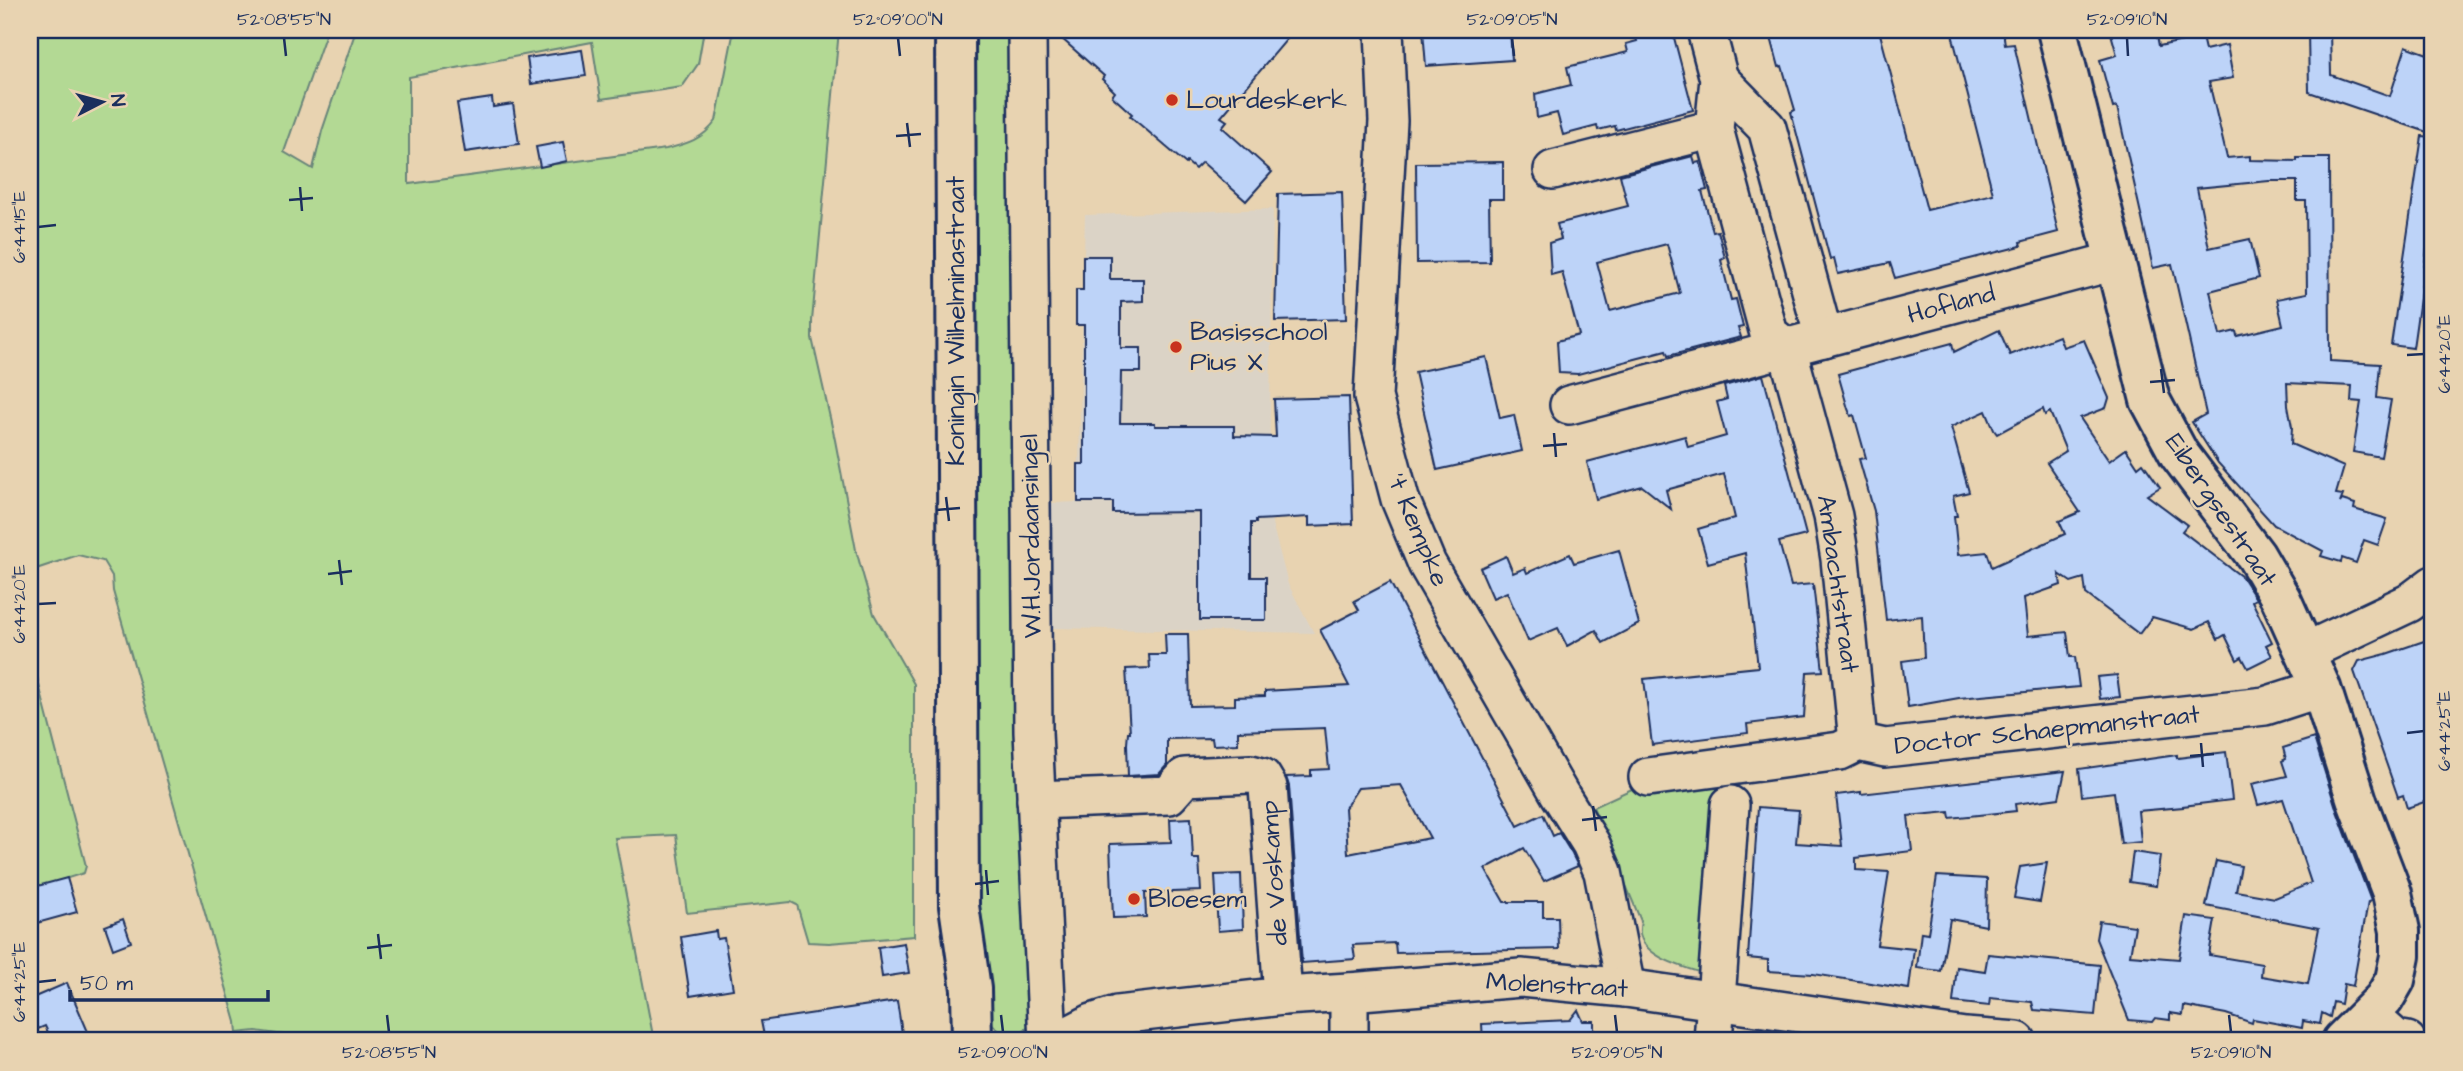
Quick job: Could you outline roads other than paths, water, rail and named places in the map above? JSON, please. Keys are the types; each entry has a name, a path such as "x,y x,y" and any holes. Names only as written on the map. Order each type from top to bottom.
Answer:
{"main road":[{"name":"Koningin Wilhelminastraat","path":"955,30 959,906 971,989 972,1041"},
{"name":"Eibergsestraat","path":"2057,30 2150,400 2179,454 2256,555 2281,599 2321,688 2358,804 2392,893 2400,931 2400,956 2395,980 2384,999 2355,1028"},
{"name":"Koningin Wilhelminastraat","path":"947,1041 947,990 959,906"}],"street":[{"name":"W.H.Jordaansingel","path":"1027,30 1033,732 1048,1041"},
{"name":"'t Kempke","path":"1384,30 1388,121 1373,397 1400,499 1427,564 1591,844 1603,872 1626,988"},
{"name":"Ambachtstraat","path":"1706,30 1719,79 1714,129 1769,334 1787,348 1833,516 1840,559 1858,741"},
{"name":"Ambachtstraat","path":"1719,79 1767,128 1824,338"},
{"path":"1553,170 1714,129"},
{"name":"Hofland","path":"1787,348 2115,261"},
{"path":"1569,405 1787,348"},
{"path":"2305,652 2409,603 2433,585"},
{"name":"Doctor Schaepmanstraat","path":"1648,777 1840,751 1858,741 1885,748 2265,706 2321,688"},
{"name":"de Voskamp","path":"1036,800 1169,794 1185,778 1251,774 1262,777 1268,787 1283,996"},
{"path":"1713,1041 1730,805"},
{"name":"Molenstraat","path":"1058,1041 1092,1023 1117,1015 1283,996 1521,978 1626,988 1965,1037 2017,1041"},
{"path":"1349,992 1349,1041"},
{"path":"2355,1028 2407,1041"}],"place":[{"name":"Lourdeskerk","path":"1172,100"},
{"name":"Basisschool Pius X","path":"1176,347"},
{"name":"Bloesem","path":"1134,899"}]}
